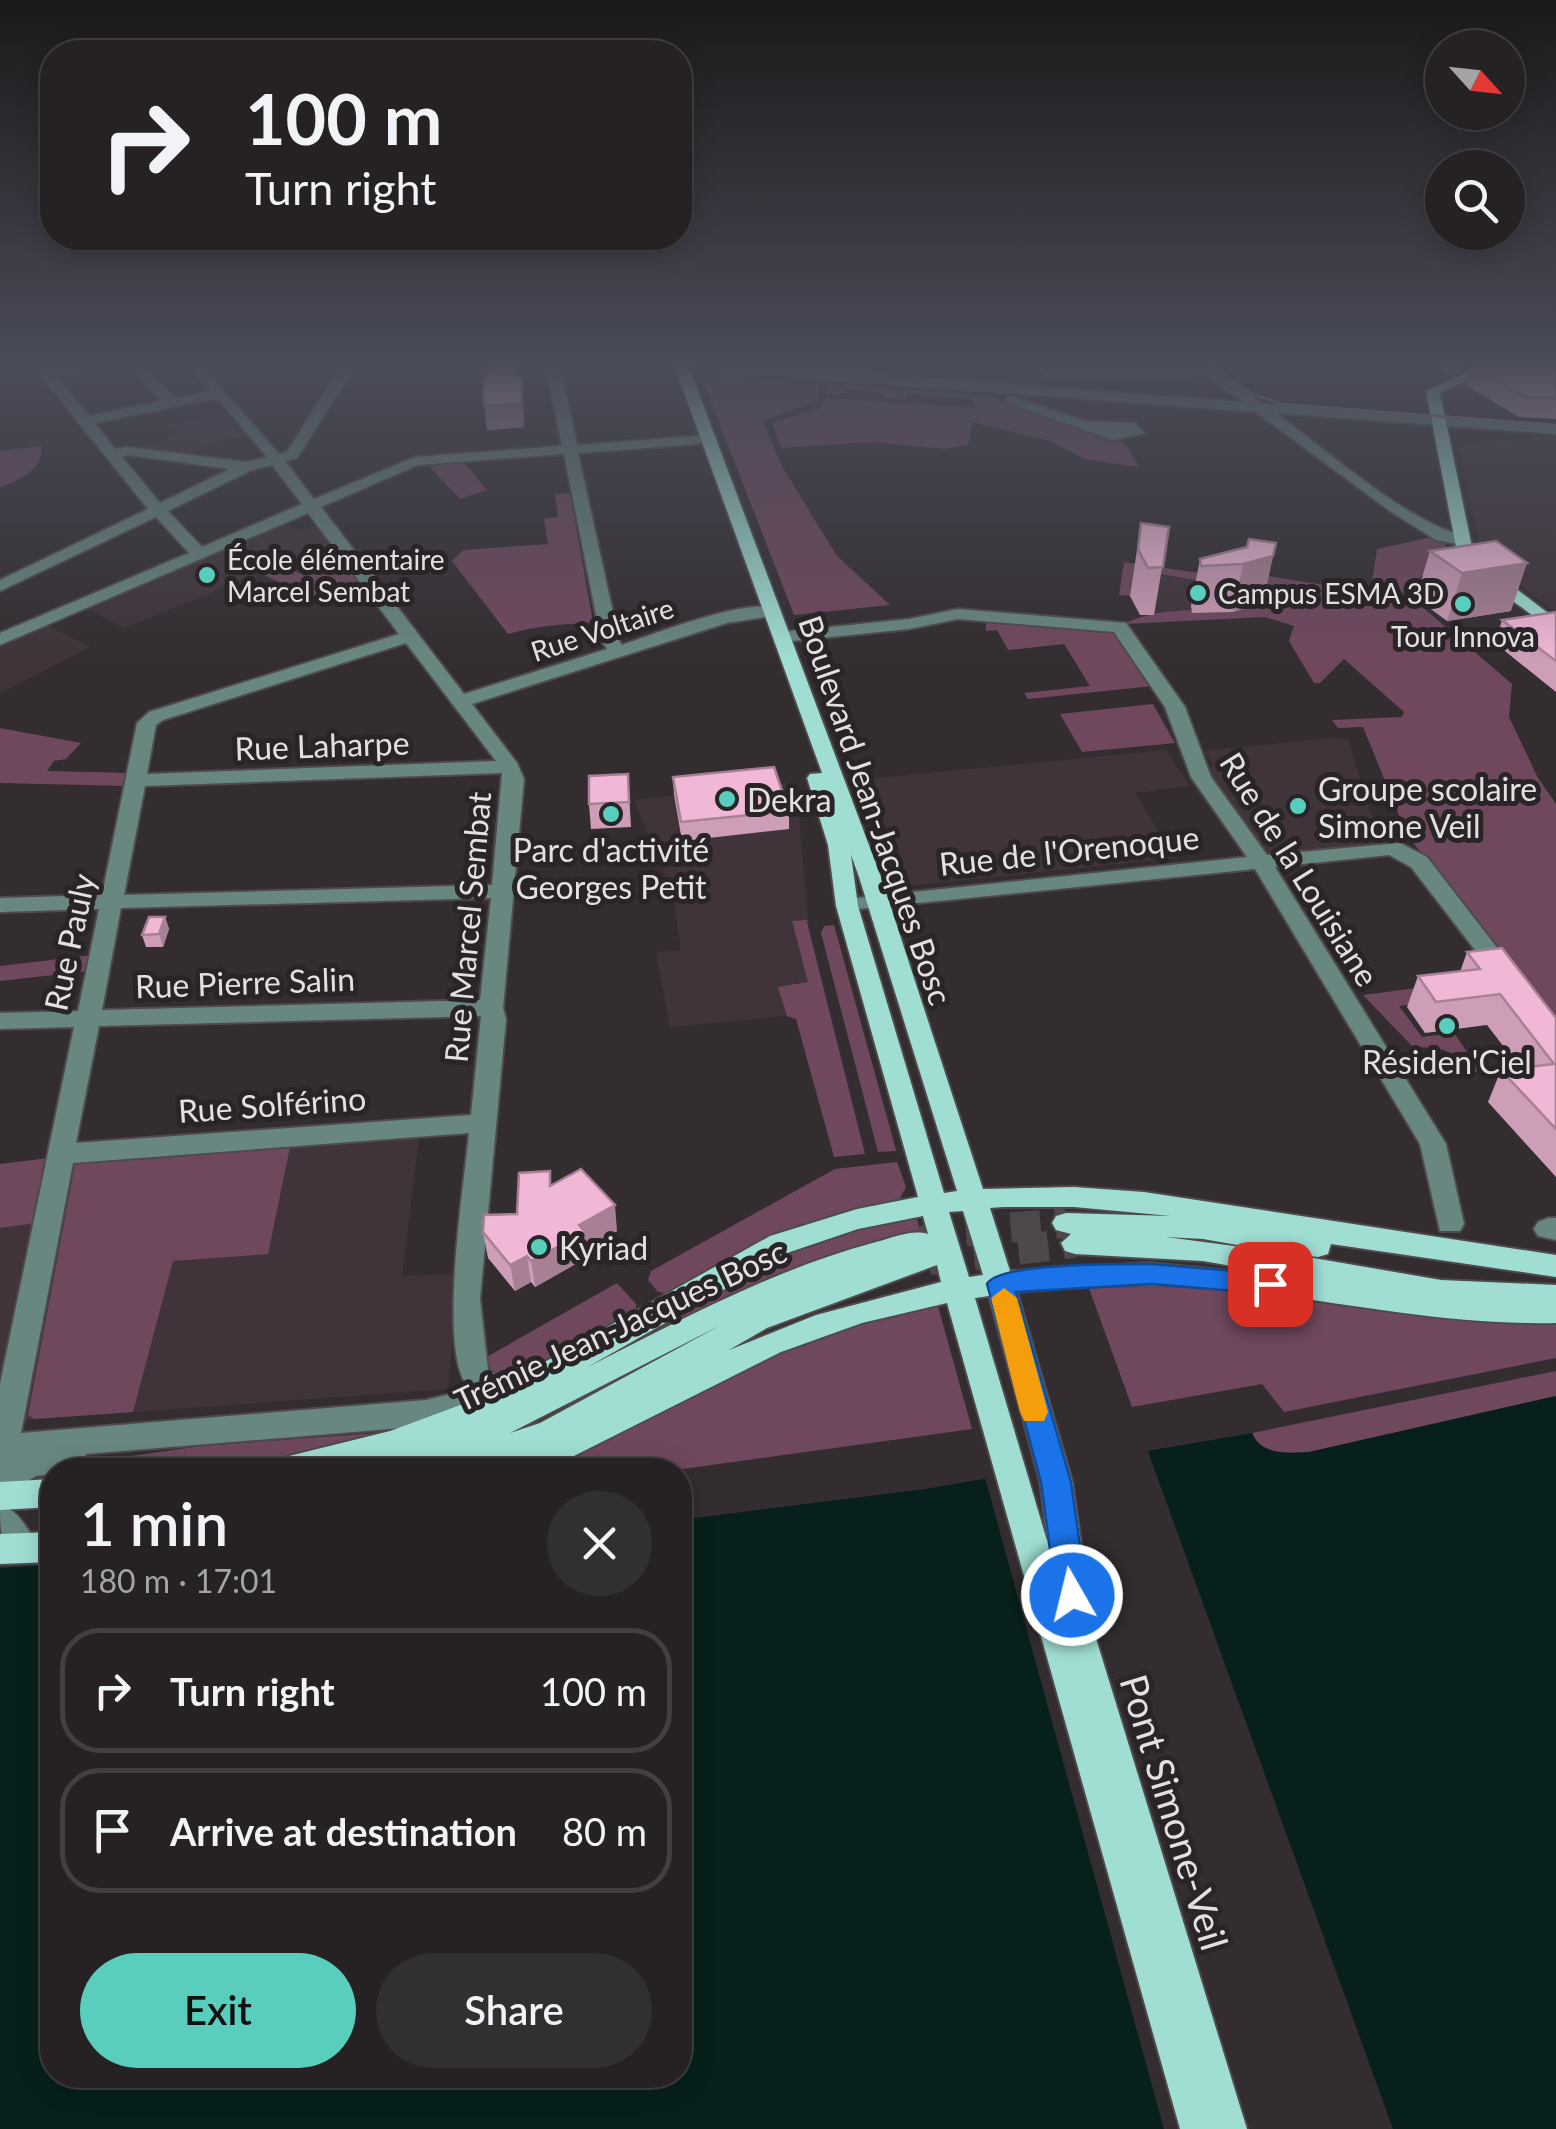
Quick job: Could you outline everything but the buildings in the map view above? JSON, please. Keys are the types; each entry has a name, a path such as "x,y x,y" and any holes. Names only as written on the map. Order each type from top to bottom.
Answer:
{"main road":[{"name":"Boulevard Jean-Jacques Bosc","path":"711,461 878,903 1000,1284"},
{"name":"Boulevard Jean-Jacques Bosc","path":"718,461 838,844 846,906 957,1291"},
{"path":"1447,461 1462,540 1475,566 1556,627"},
{"path":"335,1458 409,1438 493,1406 780,1244 830,1226 932,1203 1054,1194 1161,1201 1412,1248 1556,1269"},
{"path":"1556,1269 1414,1264 1199,1228 1070,1232 1204,1250 1441,1291 1556,1296"},
{"name":"Trémie Jean-Jacques Bosc","path":"394,1458 478,1434 536,1409 741,1302 850,1259 922,1251 757,1320 550,1433 475,1458"},
{"path":"540,1458 610,1428 771,1344 873,1309 1000,1284 1083,1275 1152,1274 1270,1284 1424,1310 1556,1311"},
{"name":"Pont Simone-Veil","path":"1000,1284 1056,1482 1077,1632 1226,2129"},
{"name":"Pont Simone-Veil","path":"957,1291 989,1390 1201,2129"},
{"path":"0,1496 40,1494"}],"street":[{"path":"117,461 200,554"},
{"path":"204,461 246,467"},
{"path":"0,586 261,461"},
{"name":"Rue Marcel Sembat","path":"275,461 463,702 510,767 514,779 491,1008 494,1019 486,1123 466,1299 474,1374 491,1387 523,1389"},
{"path":"0,640 412,461"},
{"path":"573,461 610,640 618,652"},
{"path":"1337,461 1434,533 1462,540"},
{"name":"Rue de la Louisiane","path":"770,620 919,622 958,614 1120,626 1175,707 1200,776 1275,882 1433,1144 1450,1224"},
{"name":"Rue Voltaire","path":"463,702 724,618 770,620"},
{"name":"Rue Pauly","path":"1,1451 149,720 410,636"},
{"name":"Rue Laharpe","path":"134,780 510,767"},
{"path":"817,776 836,803 862,883 878,903"},
{"name":"Rue de l'Orenoque","path":"846,906 1386,848 1419,862 1524,998"},
{"path":"0,905 502,891"},
{"name":"Rue Pierre Salin","path":"0,1022 491,1008"},
{"name":"Rue Solférino","path":"63,1154 486,1123"},
{"path":"1,1451 426,1413 523,1389"},
{"path":"54,1458 198,1441 294,1423"},
{"path":"0,1484 11,1472 40,1461"},
{"path":"0,1518 25,1548"}],"shaded area":[{"path":"0,461 39,461 22,477 0,487"},
{"path":"463,461 487,490 460,499 425,462"},
{"path":"734,461 780,461 837,556 890,605 794,615"},
{"path":"1100,461 1136,461 1139,467"},
{"path":"1462,461 1556,461 1556,613 1482,555"},
{"path":"570,493 593,622 508,634 452,561 463,550 548,544 544,519 558,517 555,494"},
{"name":"École élémentaire Marcel Sembat","path":"280,525 300,529 316,526 331,545 124,628 86,608"},
{"path":"1427,538 1444,541 1447,554 1398,597 1413,599 1512,684 1509,717 1538,778 1556,804 1556,1026 1407,835 1363,727 1338,728 1332,720 1402,717 1404,712 1344,659 1320,683 1314,683 1289,641 1294,626 1265,617 1124,624 1174,611 1262,603 1266,591 1134,570 1130,596 1119,595 1124,562 1267,583 1268,576 1361,591 1362,586 1371,588 1377,549"},
{"path":"344,562 366,591 337,600 323,592 309,597 264,575 286,567 306,576"},
{"name":"Campus ESMA 3D","path":"1133,570 1266,590 1263,603 1233,612 1140,615 1130,596"},
{"path":"986,622 1112,630 1153,686 1028,699 1024,693 1090,686 1064,644 1008,650 997,630 986,631"},
{"path":"47,625 91,647 0,693 0,645"},
{"path":"1153,704 1175,743 1082,752 1060,714"},
{"path":"0,728 81,743 66,759 54,761 47,771 129,773 126,786 0,783"},
{"name":"Groupe scolaire Simone Veil","path":"1348,739 1380,842 1287,857 1268,854 1254,845 1207,775 1213,764 1203,751"},
{"path":"1166,750 1190,786 1135,793 1175,858 897,887 857,780"},
{"path":"796,782 808,920 792,922 809,982 779,987 787,1016 670,1027 657,952 681,950 673,894 634,800"},
{"path":"808,920 865,1154 834,1157 796,1019 787,1016 778,987 808,982 792,921"},
{"path":"834,925 896,1151 878,1152 821,933 824,926"},
{"path":"93,955 90,971 0,981 0,966"},
{"path":"1447,984 1456,997 1399,1006 1422,1037 1454,1033 1480,1071 1470,1072 1445,1051 1414,1048 1363,995"},
{"path":"419,1136 402,1276 458,1274 448,1389 0,1422 0,1164"},
{"path":"290,1147 268,1254 173,1261 133,1412 34,1419 28,1415 76,1159"},
{"path":"49,1158 36,1223 0,1228 0,1164"},
{"path":"897,1162 906,1187 899,1200 782,1238 671,1294 658,1292 648,1280 651,1271 835,1169"},
{"path":"916,1215 920,1231 778,1275 524,1401 774,1258 837,1233"},
{"path":"1086,1280 1176,1280 1436,1317 1556,1322 1556,1358 1284,1412 1262,1384 1132,1407"},
{"path":"617,1283 636,1304 636,1312 511,1383 492,1378 483,1359"},
{"path":"938,1306 972,1429 692,1468 692,1458 572,1458 791,1348 836,1331"},
{"path":"1556,1371 1556,1396 1309,1452 1268,1449 1252,1433"},
{"path":"1556,1396 1556,2129 0,2129 0,1568 40,1566 40,2088 692,2088 692,1518 925,1489 1252,1433 1269,1449 1309,1452"},
{"path":"377,1433 380,1437 294,1458 117,1458 201,1446"}],"pier":[{"path":"1146,1446 1393,2129 1164,2129 984,1474"}],"tunnel":[{"path":"922,1241 957,1232 1066,1223"},
{"path":"929,1260 1075,1243"}],"slow traffic":[{"path":"1004,1298 1034,1412"}],"place":[{"name":"École élémentaire Marcel Sembat","path":"207,575"},
{"name":"Campus ESMA 3D","path":"1198,593"},
{"name":"Tour Innova","path":"1463,604"},
{"name":"Dekra","path":"727,799"},
{"name":"Groupe scolaire Simone Veil","path":"1298,806"},
{"name":"Parc d'activité Georges Petit","path":"611,814"},
{"name":"Résiden'Ciel","path":"1447,1026"},
{"name":"Kyriad","path":"539,1247"}],"route":[{"path":"1072,1595 1056,1482 1000,1284 1083,1275 1152,1274 1270,1284"}]}
